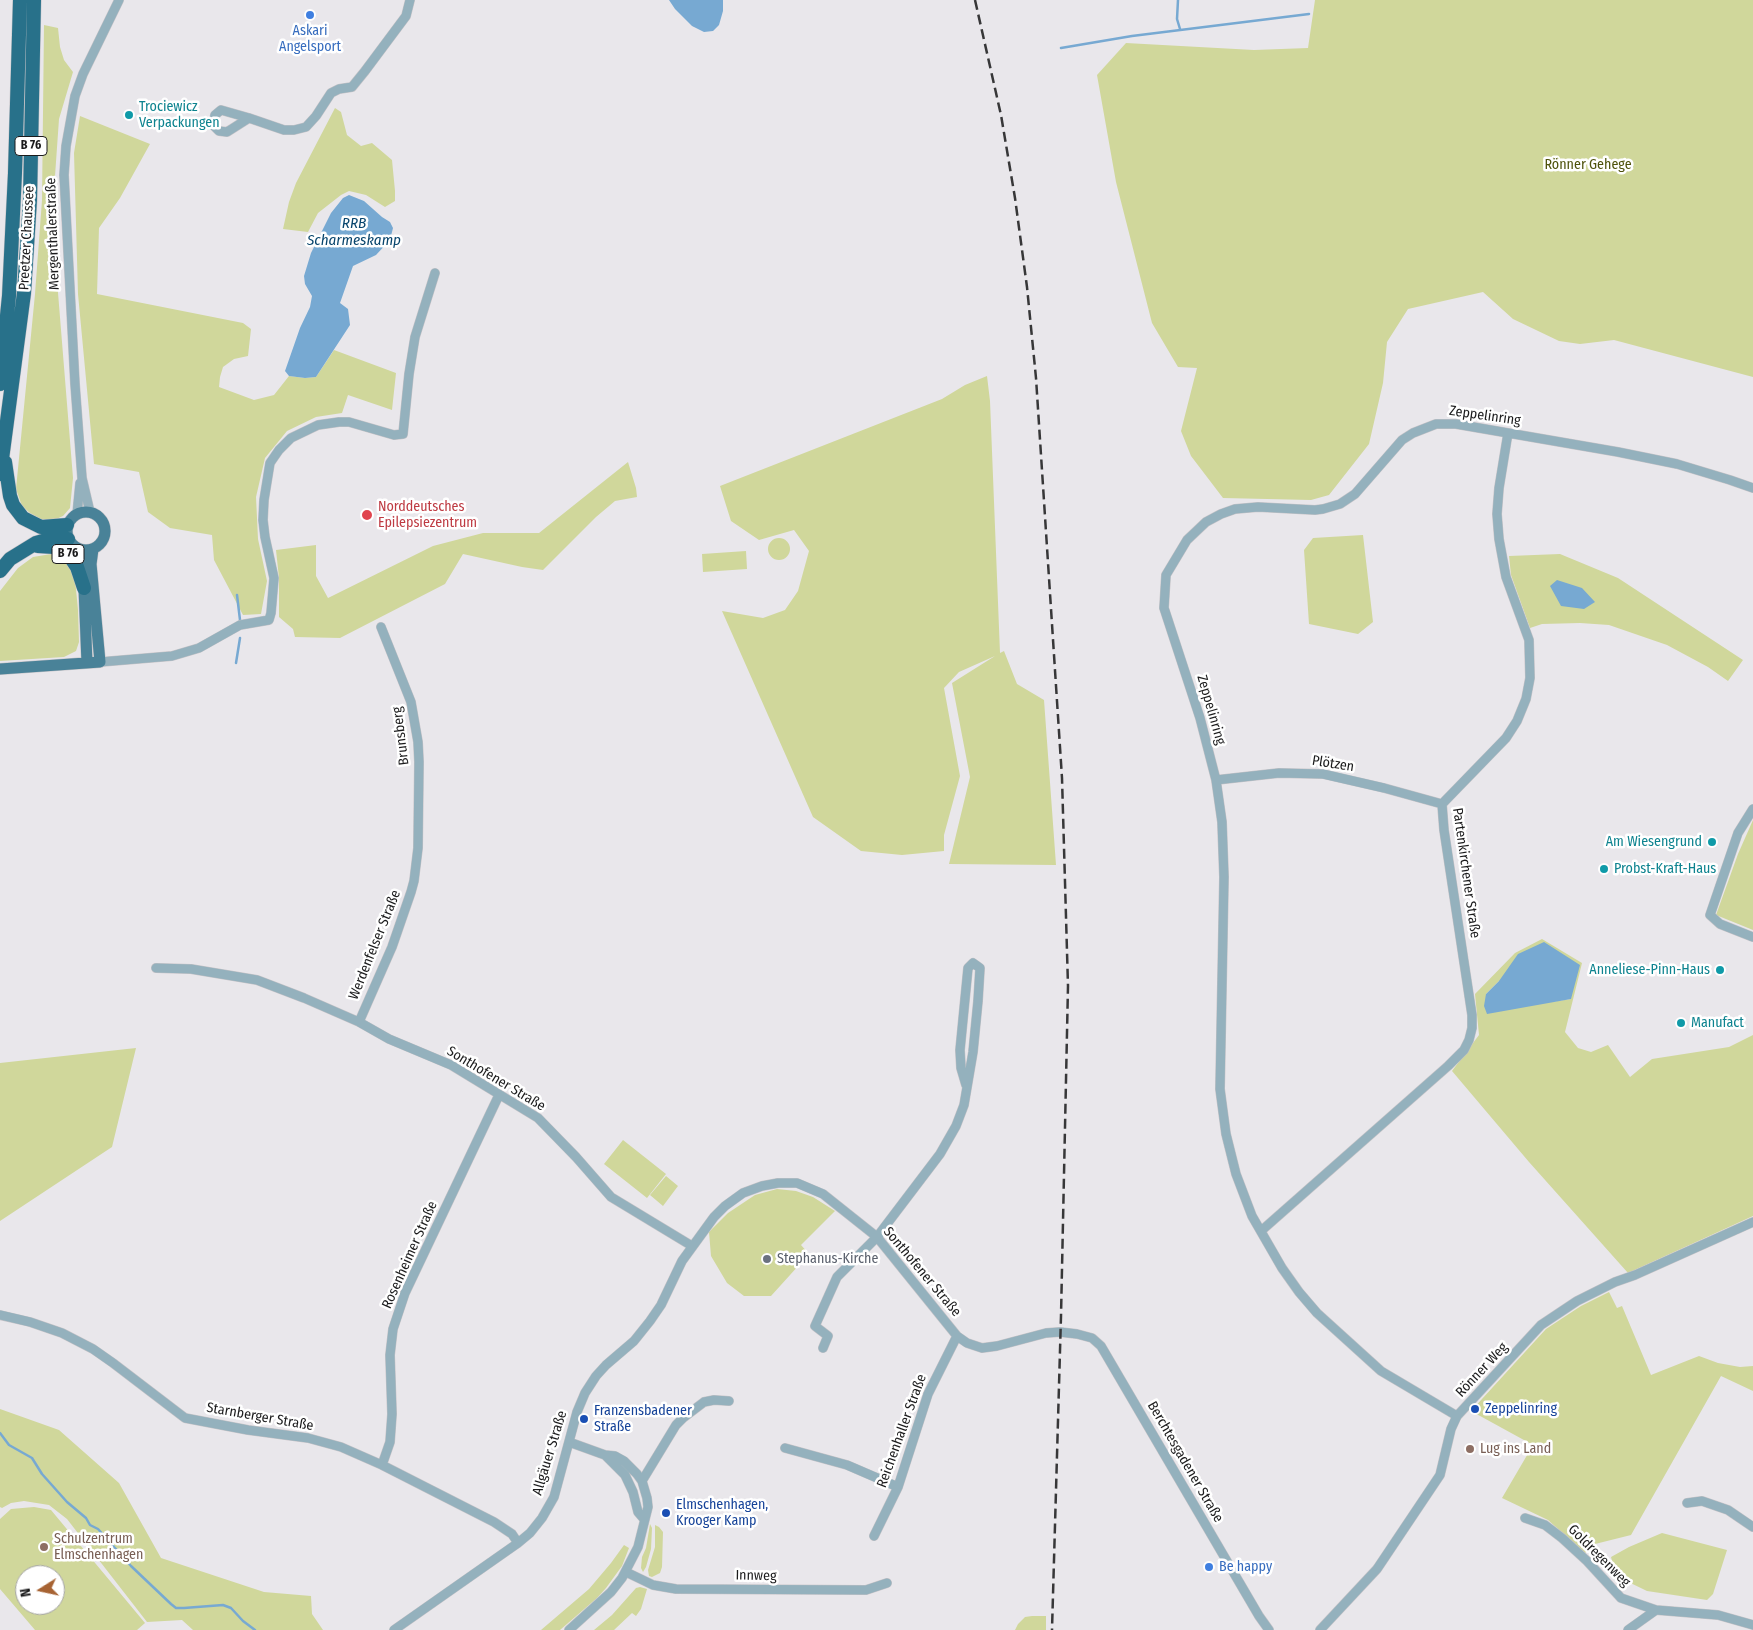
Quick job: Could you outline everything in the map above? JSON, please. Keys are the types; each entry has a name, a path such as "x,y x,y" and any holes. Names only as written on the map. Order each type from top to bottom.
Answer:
{"highway":[{"name":"Preetzer Chaussee","path":"0,384 9,296 20,0"},
{"name":"Preetzer Chaussee","path":"0,474 26,274 30,200 34,0"},
{"name":"B 76","path":"0,324 9,296"},
{"name":"B 76","path":"4,453 10,496 17,512 30,523 68,532"},
{"name":"B 76","path":"0,571 15,555 36,543 68,532"},
{"name":"B 76","path":"32,546 54,547 69,555 77,568 84,588"}],"main road":[{"path":"90,512 99,518 104,529 102,541 93,549 79,549 72,545 68,532 70,520 77,514 90,512"},
{"path":"79,549 84,565 87,663"},
{"path":"0,669 100,662 91,564 93,549"}],"street":[{"name":"Mergenthalerstraße","path":"90,512 82,478 64,175 66,146 75,96 83,74 119,0"},
{"path":"249,118 284,130 306,127 332,93 339,89 352,87 365,72 406,16 410,0"},
{"path":"100,662 172,656 198,648 240,625 269,620 274,578 263,520 265,491 270,463 291,438 318,425 349,422 394,435 403,434 415,337 435,273"},
{"name":"Zeppelinring","path":"1458,1416 1381,1371 1317,1313 1282,1268 1252,1216 1236,1174 1226,1134 1220,1090 1224,876 1222,822 1216,780 1200,718 1164,608 1166,575 1187,540 1206,522 1221,514 1235,510 1258,507 1314,510 1340,504 1355,494 1402,440 1423,428 1436,424 1456,424 1677,464 1753,488"},
{"name":"Partenkirchener Straße","path":"1261,1231 1448,1066 1464,1050 1469,1040 1472,1028 1472,1015 1444,830 1442,804 1506,738 1520,714 1526,699 1530,678 1529,640 1506,577 1499,539 1497,514 1499,488 1508,433"},
{"name":"Mergenthalerstraße","path":"77,514 82,478"},
{"name":"Brunsberg","path":"382,626 413,710 419,762 418,848"},
{"name":"Plötzen","path":"1216,780 1279,773 1323,774 1442,804"},
{"path":"1753,809 1738,833 1710,914 1720,924 1753,937"},
{"name":"Werdenfelser Straße","path":"359,1022 392,947 411,892 418,848"},
{"path":"823,1348 828,1336 814,1326 837,1277 876,1237 940,1154 956,1126 964,1105 972,1052 980,968 973,963 968,968 960,1050 961,1068 966,1085"},
{"name":"Sonthofener Straße","path":"156,968 191,969 257,980 359,1022 389,1039 451,1065 538,1118 611,1197 692,1246 725,1206 743,1193 762,1186 778,1183 797,1183 823,1194 876,1237 957,1336 967,1344 982,1348 1060,1332"},
{"name":"Rosenheimer Straße","path":"382,1465 390,1442 392,1414 390,1355 393,1329 405,1293 500,1095"},
{"name":"Rönner Weg","path":"1320,1630 1377,1569 1440,1475 1451,1429 1458,1416 1541,1325 1570,1306 1615,1282 1635,1275 1753,1222"},
{"name":"Allgäuer Straße","path":"394,1630 518,1543 530,1533 542,1518 554,1497 577,1412 590,1385 606,1364 634,1341 650,1321 661,1305 682,1261 692,1246"},
{"name":"Starnberger Straße","path":"0,1315 30,1322 62,1333 85,1345 113,1363 185,1418 248,1430 308,1438 341,1447 382,1465 494,1522 512,1534 518,1543"},
{"name":"Berchtesgadener Straße","path":"1060,1332 1092,1338 1102,1346 1259,1616 1269,1630"},
{"name":"Reichenhaller Straße","path":"874,1536 898,1487 928,1394 957,1336"},
{"path":"642,1482 676,1425 683,1418 704,1402 714,1400 729,1401"},
{"path":"569,1442 615,1456 624,1461 634,1470 642,1482 648,1507 641,1537 626,1572 611,1592 569,1630"},
{"path":"785,1448 847,1465 898,1487"},
{"path":"606,1454 624,1475 633,1492 638,1512 644,1519"},
{"path":"1687,1503 1702,1501 1728,1510 1753,1527"},
{"name":"Goldregenweg","path":"1525,1518 1546,1525 1562,1538 1587,1561 1621,1598 1656,1610 1718,1615 1753,1626"},
{"name":"Innweg","path":"626,1572 652,1585 676,1589 866,1590 887,1583"},
{"path":"1628,1630 1656,1610"}],"green space":[{"name":"Rönner Gehege","path":"1315,0 1753,0 1753,377 1614,340 1580,344 1559,341 1513,319 1483,292 1408,309 1387,342 1383,383 1369,444 1329,495 1311,500 1223,498 1191,456 1181,431 1197,368 1178,367 1152,323 1116,182 1097,75 1126,43 1254,50 1308,48"},
{"path":"44,25 58,28 60,47 64,60 73,72 59,119 55,176 56,268 73,478 70,508 63,516 54,520 41,519 30,513 22,506 16,489 42,200"},
{"path":"335,108 341,112 347,135 361,146 372,143 392,160 395,201 385,207 366,195 349,191 318,213 308,232 283,229 289,202 296,183"},
{"path":"80,116 150,144 120,198 99,228 97,294 243,323 251,329 248,356 234,359 223,367 219,387 254,400 274,395 289,376 316,377 334,350 396,373 392,410 348,395 342,413 316,417 287,431 265,458 256,497 258,539 267,581 261,614 243,615 214,560 212,535 170,528 148,512 139,472 94,464 78,294 74,153"},
{"path":"987,376 990,401 1000,653 1004,651 1017,684 1044,700 1056,865 949,864 970,777 952,683 995,656 959,672 944,688 960,776 944,835 944,851 902,855 861,851 813,817 722,611 763,618 785,610 798,591 809,551 794,530 759,540 731,521 720,486 942,399 965,385"},
{"path":"628,462 637,497 615,501 596,517 543,570 463,554 445,584 340,638 295,637 293,629 279,617 279,578 276,550 316,545 316,576 328,598 433,546 483,533 539,533"},
{"path":"1363,535 1373,622 1358,634 1309,624 1304,550 1313,538"},
{"path":"779,538 787,541 790,549 787,557 779,560 771,557 768,549 771,541"},
{"path":"746,551 747,569 703,572 702,554"},
{"path":"51,554 70,564 75,579 79,642 76,651 64,657 0,661 0,591 18,568 33,557"},
{"path":"1560,554 1618,578 1743,660 1728,681 1708,667 1667,645 1609,625 1580,623 1542,624 1530,628 1511,575 1509,556"},
{"path":"1753,820 1753,930 1716,915 1738,854"},
{"path":"1542,939 1582,963 1565,1032 1578,1048 1591,1052 1608,1045 1630,1077 1652,1059 1729,1047 1753,1035 1753,1216 1628,1273 1529,1162 1452,1071 1479,1035 1475,994 1515,953","holes":["1499,981 1571,999 1537,1004 1486,994"]},
{"path":"136,1048 112,1147 0,1221 0,1063"},
{"path":"623,1140 666,1174 647,1198 604,1164"},
{"path":"666,1176 678,1186 663,1206 650,1195"},
{"path":"777,1189 796,1191 813,1197 835,1211 801,1245 809,1254 771,1296 744,1296 727,1283 711,1256 709,1232 728,1213 755,1195"},
{"path":"1609,1292 1617,1308 1622,1306 1651,1375 1699,1356 1718,1363 1740,1367 1753,1366 1753,1391 1721,1376 1631,1535 1595,1544 1585,1553 1548,1520 1502,1498 1533,1445 1471,1411 1546,1329 1581,1306"},
{"path":"0,1409 59,1430 119,1483 161,1558 264,1592 311,1596 312,1614 323,1630 193,1630 182,1620 147,1622 67,1519 49,1505 24,1501 0,1507"},
{"name":"Schulzentrum Elmschenhagen","path":"34,1507 51,1510 145,1623 137,1630 35,1630 22,1615 65,1615 65,1565 15,1565 15,1607 0,1589 0,1519 11,1509"},
{"path":"650,1524 652,1528 651,1549 643,1572 641,1568 642,1557 646,1548"},
{"path":"655,1525 663,1532 662,1567 660,1573 652,1577 649,1576 648,1570 655,1547"},
{"path":"1662,1533 1727,1550 1713,1594 1707,1600 1647,1591 1616,1576 1611,1557"},
{"path":"624,1545 629,1548 622,1566 597,1598 560,1630 541,1630 589,1589"},
{"path":"636,1588 647,1589 641,1609 636,1616 632,1613 614,1630 594,1630 612,1615"},
{"path":"1046,1616 1046,1630 1015,1630 1025,1617"}],"water":[{"path":"669,0 723,0 723,11 719,25 713,31 704,32 692,26"},
{"name":"RRB Scharmeskamp","path":"349,195 364,201 390,222 393,228 390,240 376,255 353,266 340,303 348,309 350,325 316,377 289,376 285,371 300,328 310,307 312,296 305,284 304,276 311,253 331,213 343,198"},
{"path":"1557,580 1582,588 1595,602 1584,609 1561,606 1550,586"},
{"path":"1544,942 1580,965 1571,999 1487,1014 1484,1006 1486,994 1499,981 1518,954"}],"waterway":[{"path":"1178,0 1177,19 1180,29"},
{"path":"1061,48 1132,36 1309,14"},
{"path":"237,595 240,620"},
{"path":"236,663 240,638"},
{"path":"0,1433 9,1445 32,1458 42,1474 67,1502 86,1518 90,1525 98,1529 131,1566 176,1608 223,1605 231,1608 255,1630"}],"railway":[{"path":"975,0 1001,115 1027,287 1036,378 1062,778 1068,986 1052,1630"}],"place":[{"name":"Askari Angelsport","path":"310,15"},
{"name":"Trociewicz Verpackungen","path":"129,115"},
{"name":"Norddeutsches Epilepsiezentrum","path":"367,515"},
{"name":"Am Wiesengrund","path":"1712,842"},
{"name":"Probst-Kraft-Haus","path":"1604,869"},
{"name":"Anneliese-Pinn-Haus","path":"1720,970"},
{"name":"Manufact","path":"1681,1023"},
{"name":"Stephanus-Kirche","path":"767,1259"},
{"name":"Zeppelinring","path":"1475,1409"},
{"name":"Franzensbadener Straße","path":"584,1419"},
{"name":"Lug ins Land","path":"1470,1449"},
{"name":"Elmschenhagen, Krooger Kamp","path":"666,1513"},
{"name":"Schulzentrum Elmschenhagen","path":"44,1547"},
{"name":"Be happy","path":"1209,1567"}]}
